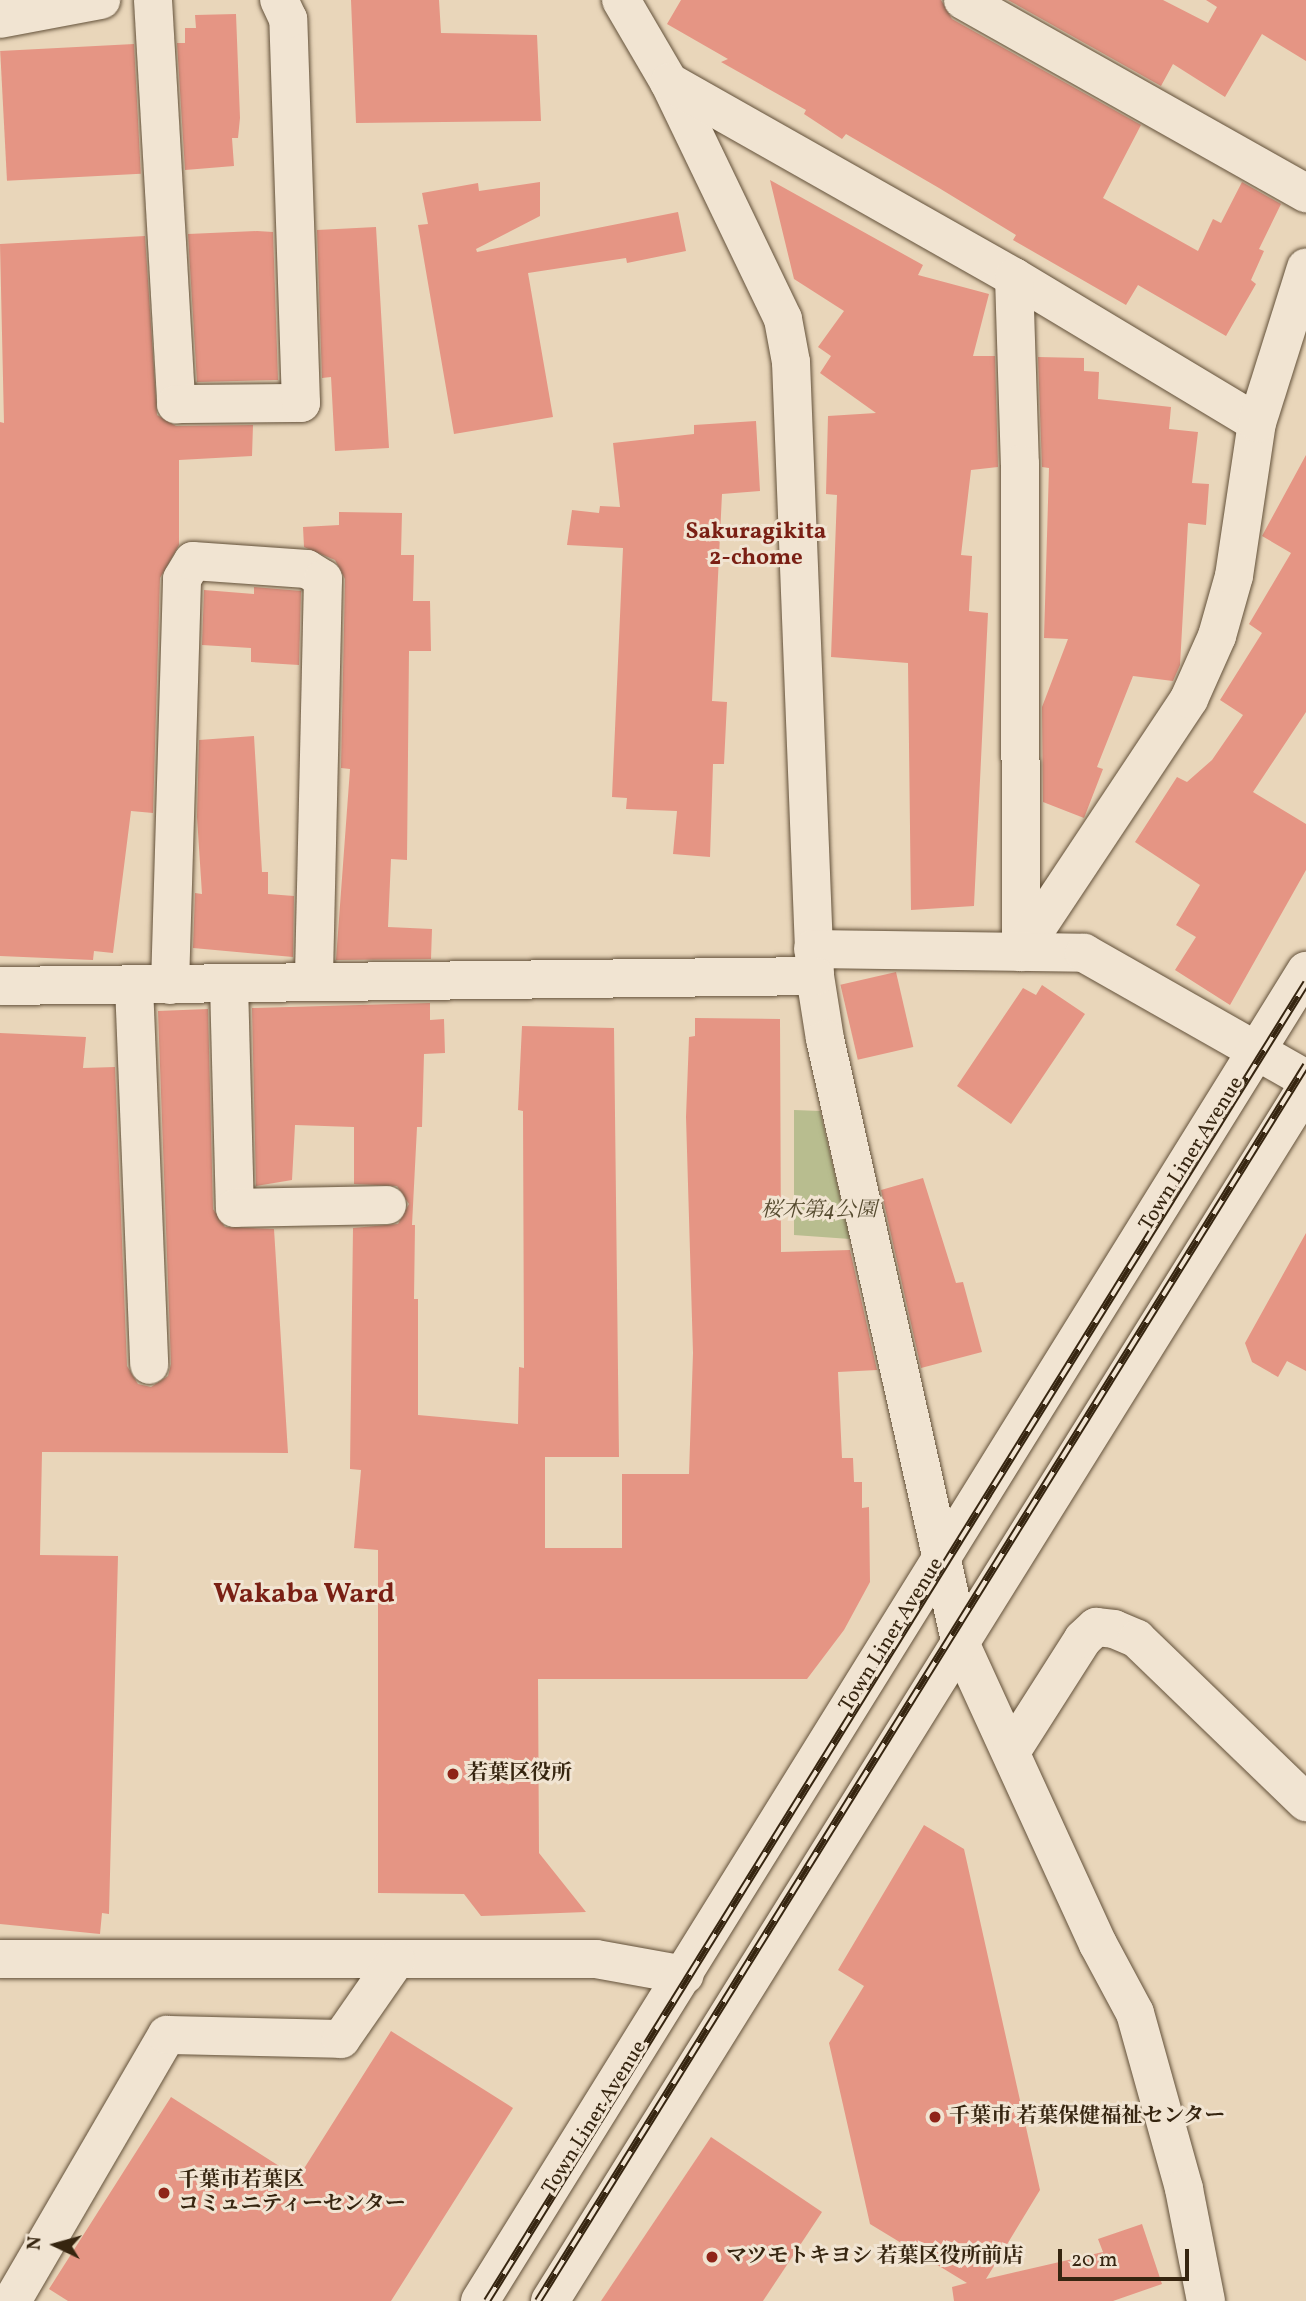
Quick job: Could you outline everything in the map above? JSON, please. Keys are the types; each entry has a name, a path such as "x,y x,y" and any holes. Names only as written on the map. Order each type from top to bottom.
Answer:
{"street":[{"path":"0,19 101,0"},
{"path":"153,0 176,404 301,403 288,19 279,0"},
{"path":"621,0 668,82 783,319 791,362 814,963 825,1039 961,1645 1098,1944 1135,2012 1185,2189 1206,2301"},
{"path":"963,0 1306,193"},
{"path":"668,82 1014,277 1257,423"},
{"path":"1021,952 1189,699 1217,636 1234,576 1257,423 1306,268"},
{"path":"1014,277 1020,478 1021,952"},
{"path":"149,1365 152,985 182,579 192,561 307,569 323,579 314,982"},
{"path":"0,986 314,982 814,963 1021,952 1084,953 1306,1079"},
{"name":"Town Liner Avenue","path":"480,2301 685,1975 942,1554 1306,971"},
{"path":"229,984 234,1208 387,1205"},
{"path":"550,2301 1306,1088"},
{"path":"1011,1752 1083,1639 1096,1626 1114,1629 1137,1639 1306,1802"},
{"path":"0,1959 596,1959 685,1975"},
{"path":"12,2301 167,2035 341,2039 396,1961"}],"green space":[{"name":"桜木第4公園","path":"794,1110 820,1111 850,1239 794,1235"}],"building":[{"path":"351,0 439,0 441,33 537,35 541,121 356,123"},
{"path":"681,0 941,0 952,19 1141,125 1103,198 1198,251 1213,219 1221,223 1242,182 1281,204 1259,249 1264,251 1251,280 1256,284 1226,336 1138,285 1126,305 1013,240 1016,235 939,188 846,134 842,139 804,114 806,110 721,62 728,59 667,24"},
{"path":"1008,0 1163,0 1208,23 1217,7 1206,0 1306,0 1306,61 1262,34 1225,97 1173,64 1161,86"},
{"path":"236,14 240,118 238,138 232,138 234,166 185,170 177,43 185,43 185,28 196,28 195,15"},
{"path":"134,44 141,174 7,181 0,51"},
{"path":"770,180 923,265 918,275 989,294 973,356 995,356 998,467 971,470 961,555 972,556 969,611 988,613 974,906 911,910 908,663 831,657 837,495 826,494 828,416 876,413 820,373 831,356 818,347 844,311 794,279"},
{"path":"540,182 540,216 476,249 477,252 678,212 686,251 627,263 626,258 528,273 553,417 454,434 418,225 428,224 422,193 478,183 479,191"},
{"path":"376,227 389,448 335,451 331,377 322,378 317,230"},
{"path":"273,232 278,380 197,382 188,234"},
{"path":"145,236 157,415 176,426 253,425 252,456 179,460 179,545 160,578 153,813 131,811 113,953 94,951 93,960 0,956 0,422 4,423 0,244"},
{"path":"1038,357 1084,358 1084,371 1099,372 1098,399 1171,407 1169,429 1198,432 1192,483 1209,484 1206,525 1188,523 1180,665 1173,681 1133,676 1097,767 1103,769 1084,818 1043,802 1042,707 1068,639 1044,638 1049,468 1042,467"},
{"path":"756,421 760,491 722,494 712,701 727,702 724,764 713,764 710,857 673,854 677,811 626,809 627,798 612,797 623,548 567,545 572,510 599,513 600,506 620,507 613,443 694,434 694,425"},
{"path":"1306,455 1306,712 1253,792 1306,824 1306,870 1230,1005 1175,970 1196,937 1176,925 1200,885 1135,842 1177,777 1187,782 1212,760 1243,715 1220,700 1262,633 1249,624 1291,553 1262,536"},
{"path":"339,512 402,513 401,555 414,555 413,601 430,601 431,651 409,651 407,860 391,859 388,927 432,929 431,959 336,960 350,769 341,768 345,579 335,560 304,547 303,527 339,525"},
{"path":"254,587 301,591 299,665 251,662 251,648 202,645 204,590 254,594"},
{"path":"254,736 262,872 268,872 268,894 294,896 293,957 193,948 195,893 202,894 197,817 199,740"},
{"path":"896,972 913,1047 858,1060 840,985"},
{"path":"1042,985 1085,1014 1011,1124 957,1086 1023,988 1036,995"},
{"path":"430,1003 430,1020 444,1019 445,1053 424,1054 422,1127 417,1127 412,1225 415,1225 414,1299 418,1299 418,1415 518,1424 519,1367 524,1368 523,1111 518,1110 522,1026 614,1028 619,1457 545,1457 545,1548 622,1548 622,1474 689,1474 693,1353 686,1117 689,1037 695,1036 695,1018 780,1019 781,1252 850,1250 877,1370 838,1372 842,1458 853,1458 854,1482 862,1482 862,1508 869,1507 870,1582 844,1630 807,1679 538,1679 539,1853 586,1912 481,1916 464,1894 378,1893 378,1550 354,1548 361,1470 350,1469 353,1228 398,1224 409,1204 397,1186 354,1184 354,1127 295,1125 292,1180 256,1186 252,1008"},
{"path":"208,1009 213,1209 225,1227 274,1229 288,1453 42,1452 40,1555 118,1556 109,1914 102,1913 100,1934 0,1924 0,1033 86,1037 83,1068 115,1067 127,1366 138,1384 151,1387 168,1376 171,1364 158,1011"},
{"path":"923,1178 956,1283 963,1282 982,1352 921,1368 881,1190"},
{"path":"1306,1233 1306,1371 1287,1361 1278,1377 1252,1362 1245,1343"},
{"name":"千葉市 若葉保健福祉センター","path":"924,1825 964,1849 1040,2190 986,2279 1103,2252 1098,2239 1142,2224 1162,2284 1113,2301 954,2301 952,2287 967,2283 870,2224 829,2043 864,1986 838,1970"},
{"path":"391,2031 513,2108 391,2301 68,2301 49,2289 171,2097 298,2178"},
{"name":"マツモトキヨシ 若葉区役所前店","path":"711,2137 822,2212 763,2301 601,2301"}],"railway":[{"path":"487,2301 1306,983"},
{"path":"538,2301 1306,1065"}],"place":[{"name":"若葉区役所","path":"453,1774"},
{"name":"千葉市 若葉保健福祉センター","path":"935,2117"},
{"name":"千葉市若葉区 コミュニティーセンター","path":"164,2193"},
{"name":"マツモトキヨシ 若葉区役所前店","path":"712,2257"}],"district":[{"name":"Sakuragikita 2-chome","path":"756,545"},
{"name":"Wakaba Ward","path":"304,1595"}]}
